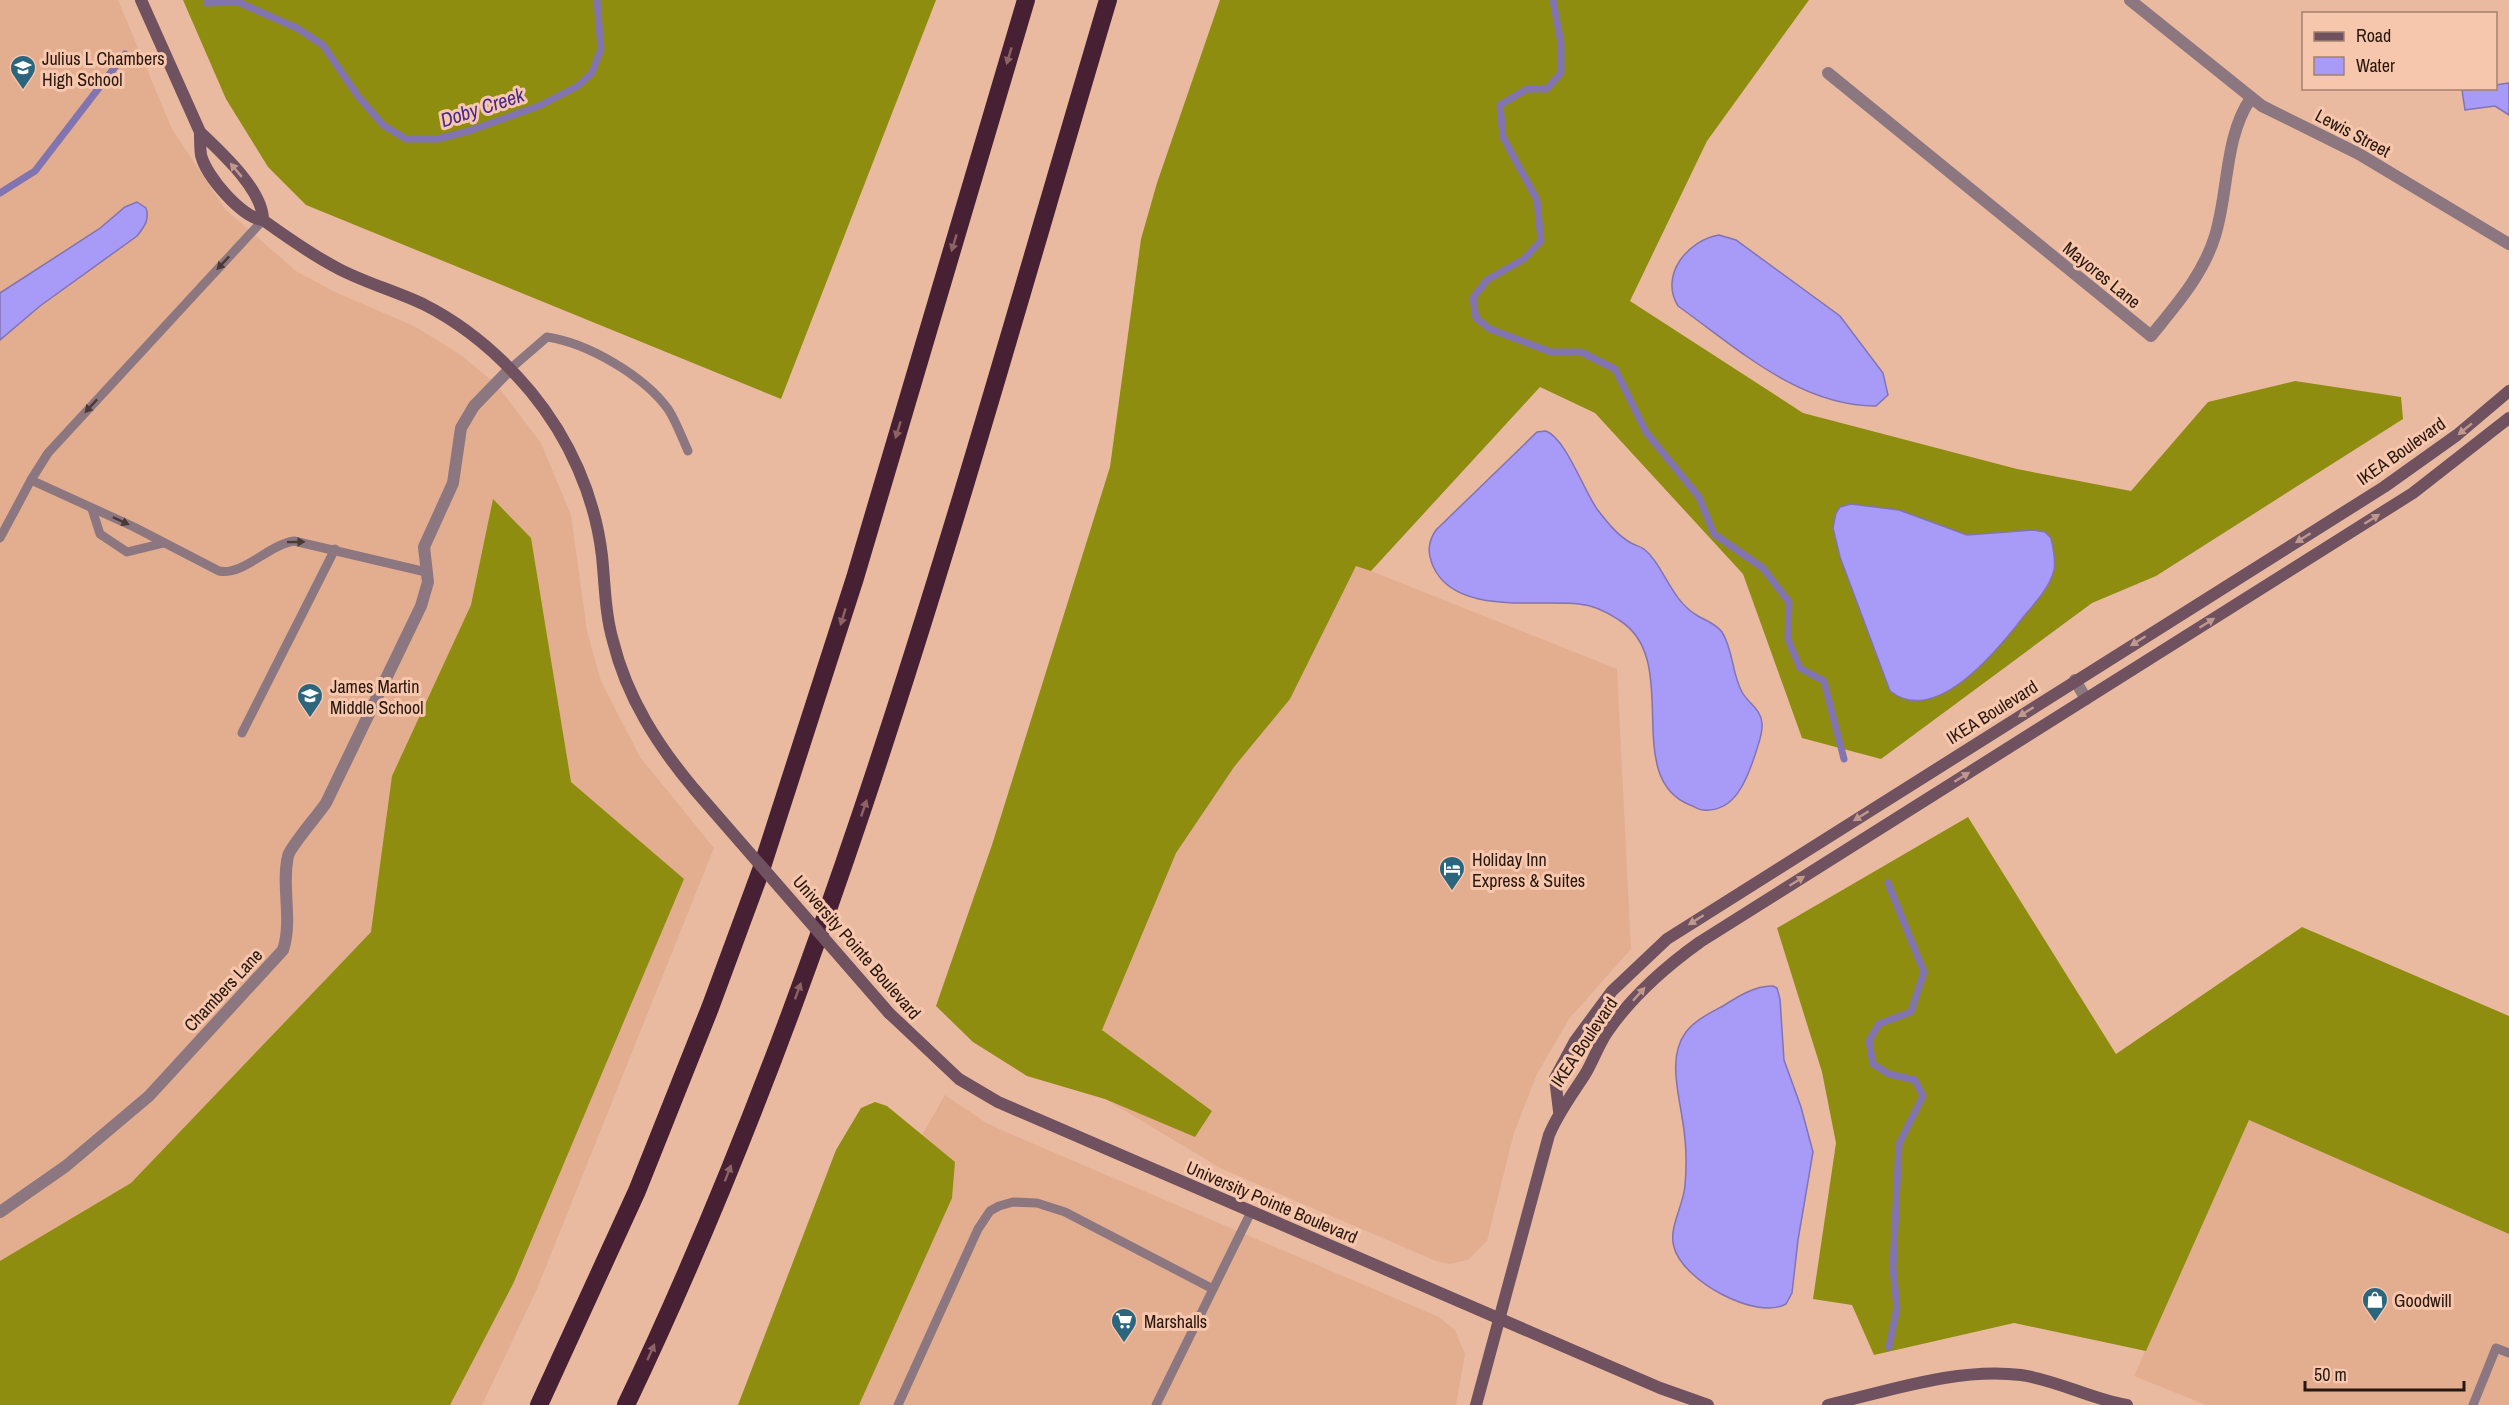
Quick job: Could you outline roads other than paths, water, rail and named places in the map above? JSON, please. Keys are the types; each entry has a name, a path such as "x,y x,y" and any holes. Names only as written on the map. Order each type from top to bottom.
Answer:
{"highway":[{"path":"539,1405 637,1191 710,1008 761,870 855,578 1026,0"},
{"path":"626,1405 717,1204 848,855 891,726 1108,0"}],"street":[{"name":"University Pointe Boulevard","path":"141,0 200,132 251,188 259,201 263,220"},
{"name":"Lewis Street","path":"2130,0 2251,98 2274,113 2360,154 2509,244"},
{"name":"Mayores Lane","path":"1828,73 2151,336 2192,283 2210,248 2220,215 2238,120 2251,98"},
{"name":"University Pointe Boulevard","path":"200,132 201,155 213,178 243,212 255,219 263,220 312,254 340,270 438,312 480,340 510,369 549,416 577,467 594,513 602,556 608,622 624,678 650,729 695,790 889,1013 958,1079 983,1094 1047,1125 1660,1388 1708,1405"},
{"name":"Chambers Lane","path":"0,1212 66,1166 149,1096 283,950 286,931 287,863 291,849 306,832 326,802 421,606 426,592 424,547 453,483 464,420 485,393 510,369"},
{"name":"IKEA Boulevard","path":"1559,1111 1555,1078 1575,1041 1612,991 1648,955 1689,924 2384,487 2457,435 2509,391"},
{"name":"IKEA Boulevard","path":"1476,1405 1549,1135 1559,1111 1585,1074 1608,1030 1641,991 1680,956 2414,493 2509,418"},
{"path":"2075,680 2086,699"},
{"path":"1828,1405 1930,1382 1994,1374 2048,1380 2106,1403 2127,1405"}],"lane":[{"path":"0,538 48,453 263,220"},
{"path":"510,369 547,337 608,359 635,376 653,392 669,411 688,451"},
{"path":"31,480 164,543 211,568 226,573 232,572 284,542 307,542 426,573"},
{"path":"92,509 100,534 127,552 164,543"},
{"path":"242,733 335,549"},
{"path":"898,1405 978,1229 990,1211 999,1206 1026,1201 1065,1212 1213,1289"},
{"path":"1156,1405 1251,1212"},
{"path":"2473,1405 2496,1348 2509,1353"}],"water":[{"path":"2509,83 2509,115 2495,106 2465,110 2462,90 2497,90 2497,85"},
{"path":"137,202 146,208 147,220 137,236 40,306 0,340 0,293 99,229 125,207"},
{"path":"1719,235 1736,240 1840,316 1883,373 1888,395 1876,406 1848,403 1821,396 1795,385 1746,356 1678,306 1673,294 1674,271 1687,251 1708,238"},
{"path":"1546,431 1567,454 1597,509 1608,523 1626,540 1644,549 1688,609 1717,627 1726,639 1739,685 1759,714 1762,727 1748,774 1738,793 1724,806 1701,810 1670,791 1659,770 1654,745 1652,689 1648,662 1638,638 1619,620 1600,609 1584,605 1498,602 1478,599 1459,592 1444,582 1433,566 1429,547 1436,530 1537,432"},
{"path":"1851,504 1899,510 1967,535 2033,530 2045,532 2051,538 2054,554 2055,566 2052,577 2010,634 1963,681 1945,693 1926,700 1908,700 1890,691 1840,557 1833,528 1836,513 1840,507"},
{"path":"1760,987 1777,988 1780,999 1784,1060 1801,1107 1813,1152 1798,1240 1792,1293 1786,1304 1773,1308 1739,1302 1705,1284 1680,1260 1674,1247 1673,1232 1686,1177 1686,1151 1676,1073 1680,1041 1698,1020 1708,1014 1747,992"}],"waterway":[{"name":"Doby Creek","path":"207,3 238,2 297,28 323,45 358,96 383,125 406,139 438,139 469,131 539,106 578,86 592,73 601,49 597,0"},
{"path":"1553,0 1561,43 1561,73 1547,89 1527,89 1500,105 1503,137 1537,200 1541,241 1524,259 1487,280 1473,298 1476,318 1490,329 1551,352 1581,352 1615,369 1646,432 1699,497 1714,534 1763,568 1789,602 1788,639 1800,668 1824,681 1844,759"},
{"name":"Doby Creek","path":"0,193 35,171 125,54"},
{"path":"1888,883 1924,972 1911,1012 1879,1024 1869,1041 1873,1064 1889,1074 1915,1080 1923,1096 1899,1144 1893,1268 1897,1308 1889,1347"}],"place":[{"name":"Julius L Chambers High School","path":"23,91"},
{"name":"James Martin Middle School","path":"310,719"},
{"name":"Holiday Inn Express & Suites","path":"1452,892"},
{"name":"Goodwill","path":"2375,1323"},
{"name":"Marshalls","path":"1124,1344"}]}
